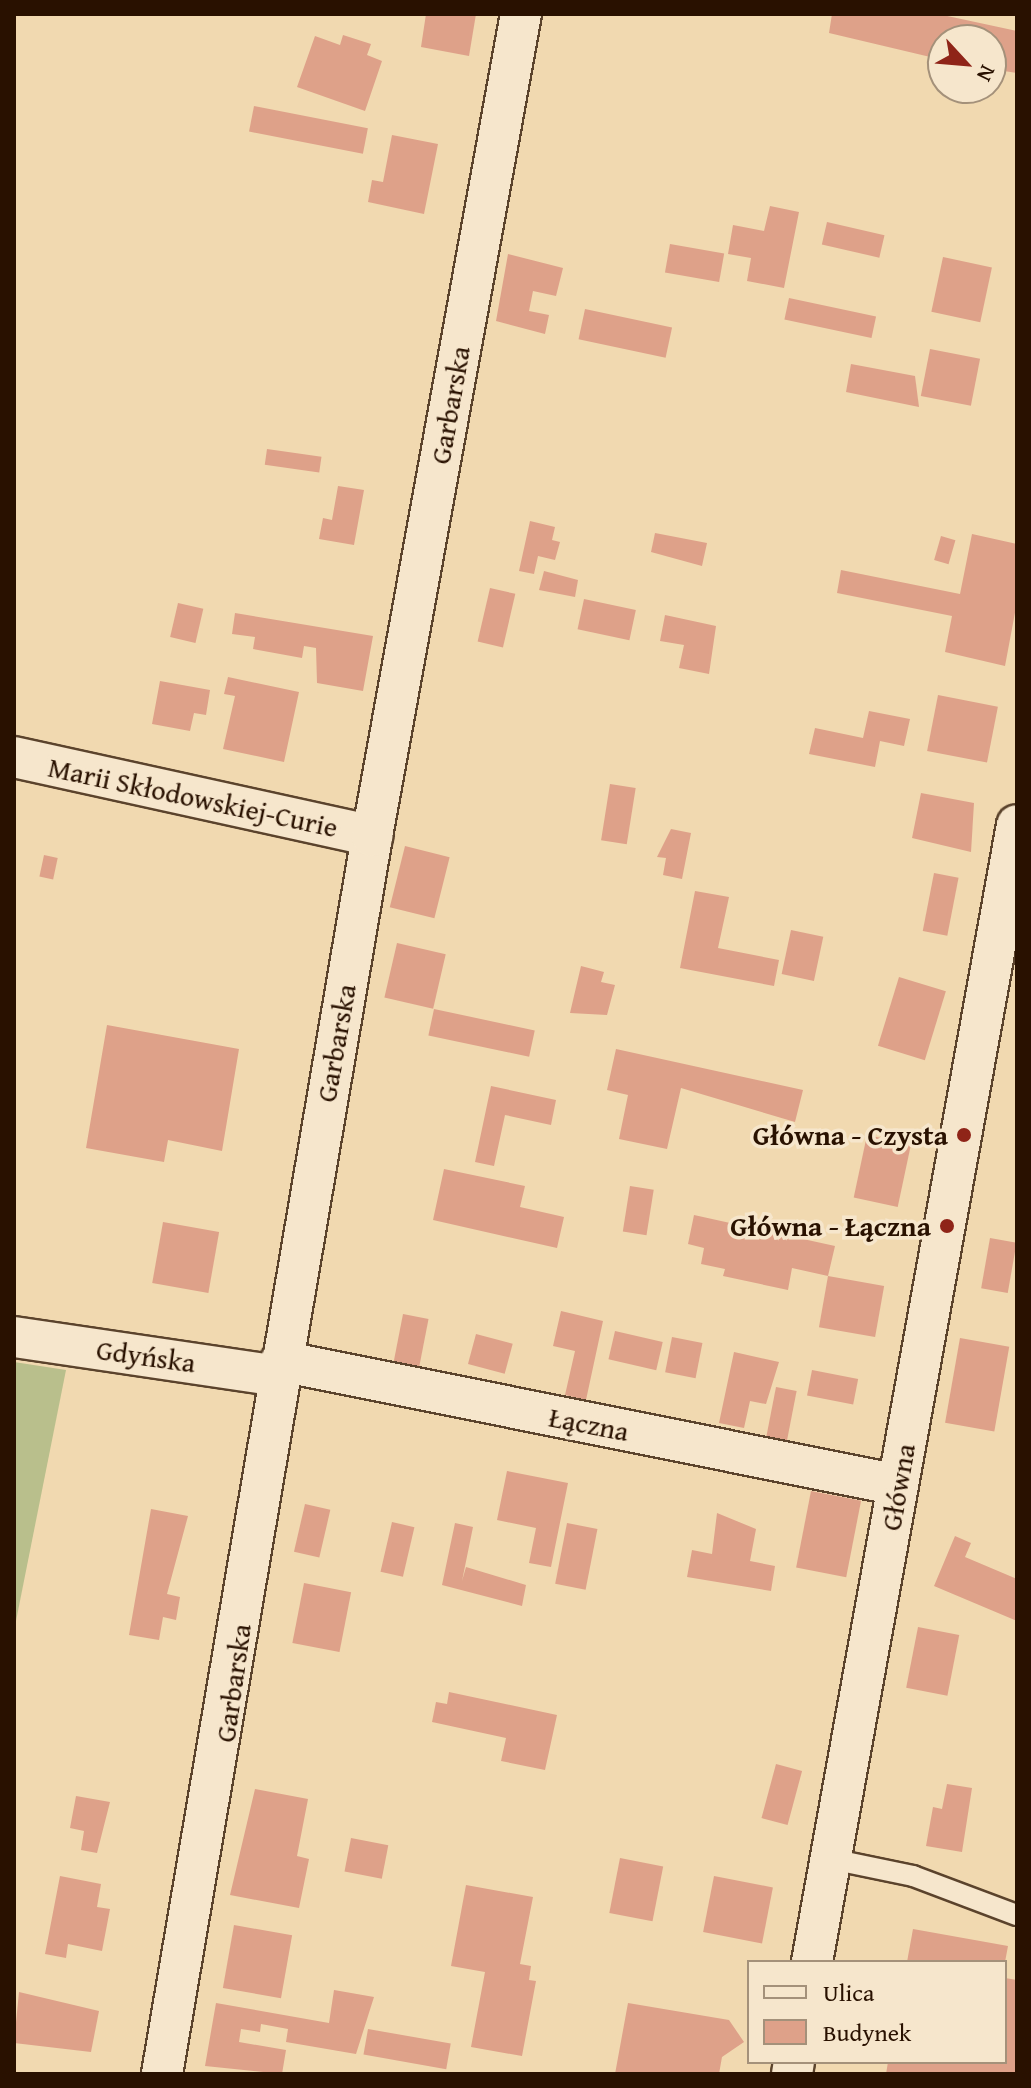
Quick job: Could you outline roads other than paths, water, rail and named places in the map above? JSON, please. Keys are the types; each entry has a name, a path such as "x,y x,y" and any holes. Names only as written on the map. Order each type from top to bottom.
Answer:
{"street":[{"name":"Garbarska","path":"162,2074 222,1756 280,1369 372,836 521,14"},
{"name":"Marii Skłodowskiej-Curie","path":"14,757 372,836"},
{"name":"Główna","path":"812,1960 898,1485 1001,1018 1017,825"},
{"name":"Gdyńska","path":"14,1337 280,1369"},
{"name":"Łączna","path":"280,1369 898,1485"}],"lane":[{"path":"831,1859 913,1876 1017,1915"}],"place":[{"name":"Główna - Czysta","path":"964,1135"},
{"name":"Główna - Łączna","path":"947,1226"}]}
